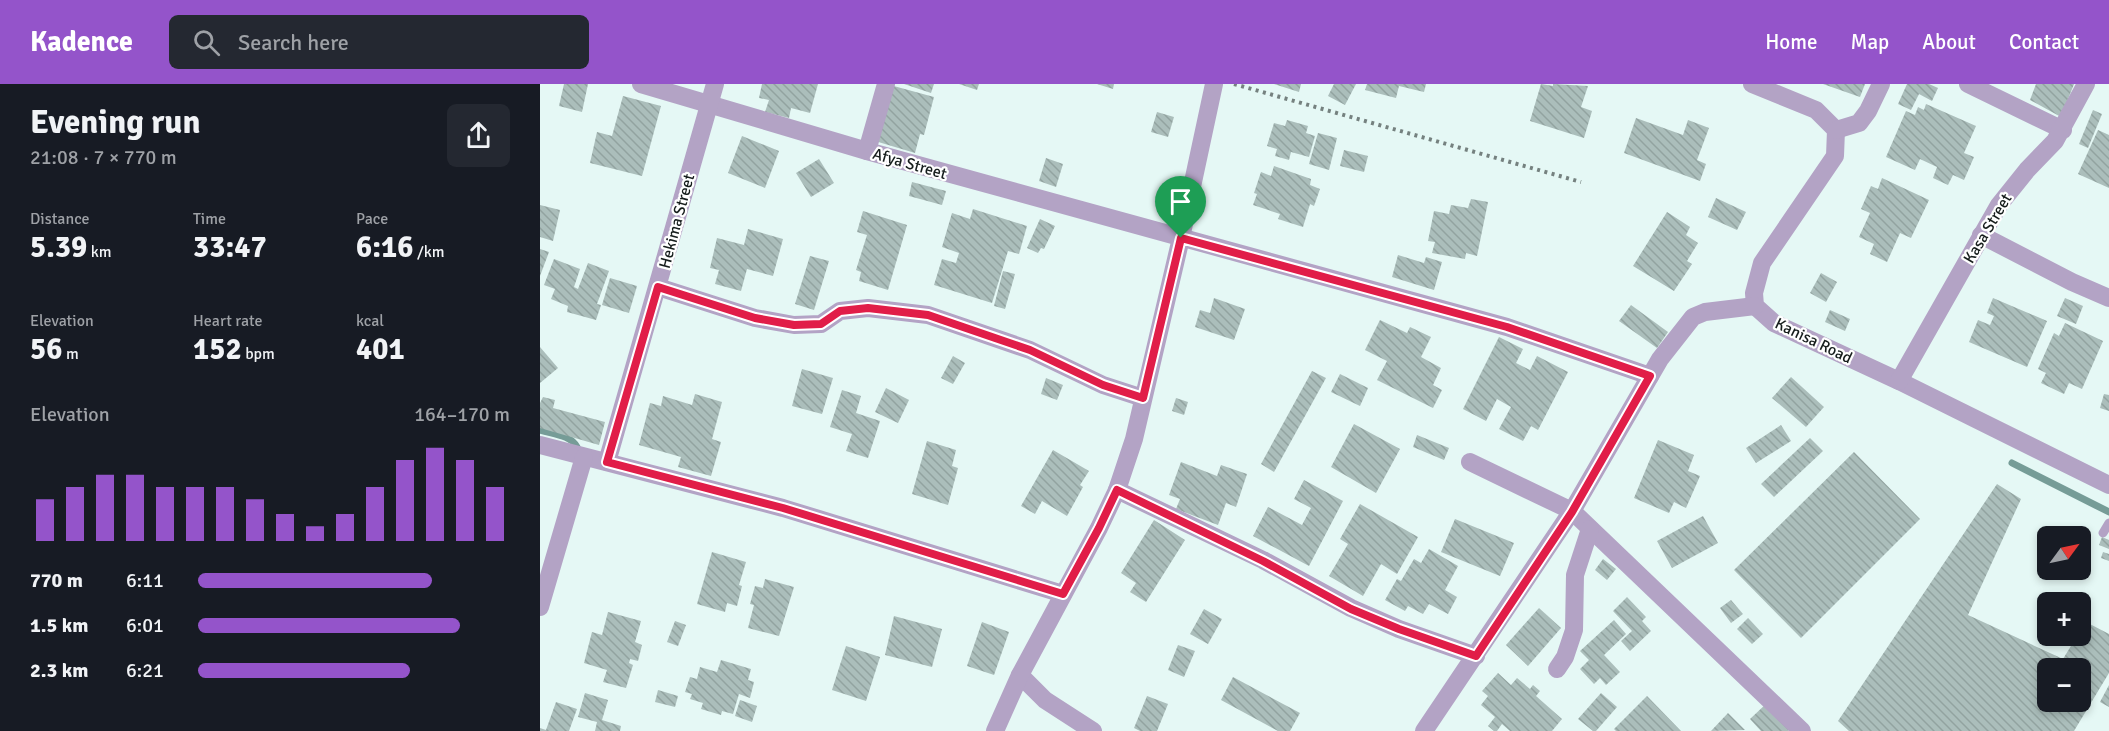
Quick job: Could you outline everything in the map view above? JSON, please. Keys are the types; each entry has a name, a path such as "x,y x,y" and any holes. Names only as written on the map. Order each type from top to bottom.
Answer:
{"street":[{"name":"Afya Street","path":"641,84 867,151 1507,327 1650,376"},
{"name":"Hekima Street","path":"607,462 715,84"},
{"path":"867,151 886,84"},
{"path":"995,731 1020,675 1117,490 1134,439 1214,84"},
{"path":"1424,731 1572,512 1660,358 1693,317 1705,312 1755,306 1755,293 1762,263 1835,156 1836,130 1816,110 1752,84"},
{"path":"1836,130 1859,123 1868,111 1881,84"},
{"path":"1968,84 2062,129"},
{"name":"Kasa Street","path":"1899,381 1981,235 2013,186 2055,141 2086,84"},
{"path":"1981,235 2109,298"},
{"path":"658,287 755,318 794,325 821,324 840,311 868,308 928,315 1030,350 1103,385 1143,398"},
{"name":"Kanisa Road","path":"1755,306 1774,323 1899,381 2109,485"},
{"path":"540,445 783,508 1063,594"},
{"path":"540,607 584,457"},
{"path":"1470,462 1572,512 1802,731"},
{"path":"1117,490 1263,561 1351,609 1399,629 1476,656"},
{"path":"1557,669 1565,657 1574,630 1575,575 1590,529"},
{"path":"1020,675 1045,700 1093,731"}],"lane":[{"path":"2103,533 2109,523"}],"path":[{"path":"1233,84 1581,182"}],"building":[{"path":"564,84 588,84 582,112 559,106"},
{"path":"762,84 818,84 810,113 791,108 789,118 765,112 769,100 759,98"},
{"path":"904,84 934,84 931,93"},
{"path":"959,84 979,84 977,90"},
{"path":"1097,84 1114,84 1113,89"},
{"path":"1274,84 1301,84 1299,92"},
{"path":"1334,84 1356,84 1345,105 1328,96"},
{"path":"1367,84 1426,84 1424,92 1399,86 1396,98 1365,90"},
{"path":"1541,84 1588,86 1581,107 1592,111 1584,138 1530,121"},
{"path":"1823,84 1865,84 1860,97"},
{"path":"1907,84 1929,84 1938,88 1932,101 1919,94 1911,110 1898,104"},
{"path":"2036,84 2074,84 2061,117 2030,100"},
{"path":"890,85 934,97 924,135 920,134 915,153 875,141"},
{"path":"623,96 661,106 642,176 590,163 597,132 612,136"},
{"path":"1926,104 1976,126 1964,153 1974,157 1964,180 1953,175 1948,185 1933,178 1937,167 1920,159 1915,170 1886,157 1906,111 1915,115 1918,107 1924,110"},
{"path":"2093,110 2102,114 2088,148 2079,144"},
{"path":"1157,112 1174,117 1168,137 1151,132"},
{"path":"1636,118 1683,135 1688,120 1709,128 1697,160 1706,164 1700,181 1624,153"},
{"path":"1287,120 1308,126 1306,133 1315,136 1309,157 1291,152 1289,160 1275,156 1277,149 1267,146 1274,123 1285,126"},
{"path":"2098,130 2109,135 2109,188 2078,174"},
{"path":"1318,133 1337,138 1329,170 1309,164"},
{"path":"742,136 779,151 765,188 728,173"},
{"path":"1344,150 1368,156 1364,172 1340,166"},
{"path":"1046,158 1063,164 1056,187 1039,181"},
{"path":"819,159 834,183 811,197 796,173"},
{"path":"1274,166 1311,179 1310,185 1320,189 1314,206 1310,204 1303,227 1278,219 1280,214 1253,205 1257,194 1254,193 1261,172 1271,176"},
{"path":"1882,178 1929,200 1911,238 1900,233 1887,262 1870,254 1874,244 1859,237 1870,213 1861,209 1871,186 1878,189"},
{"path":"912,182 946,191 942,205 909,196"},
{"path":"1716,198 1746,212 1737,230 1708,217"},
{"path":"1471,199 1488,202 1477,256 1466,253 1465,259 1432,253 1435,242 1428,241 1434,211 1449,214 1451,205 1468,208"},
{"path":"540,205 560,210 553,241 540,237"},
{"path":"973,209 1027,226 1019,254 1008,251 992,303 934,285 942,259 956,263 959,253 942,247 952,213 970,219"},
{"path":"863,211 907,225 888,290 859,281 861,272 856,270 867,235 857,232"},
{"path":"1667,212 1690,227 1686,235 1698,243 1687,261 1692,264 1674,291 1633,266"},
{"path":"1040,219 1055,226 1044,249 1041,248 1038,253 1027,248"},
{"path":"748,229 783,239 773,276 747,269 741,291 715,284 719,270 710,268 717,238 744,245"},
{"path":"540,249 549,252 540,276"},
{"path":"1398,255 1424,263 1426,257 1442,262 1434,290 1392,277"},
{"path":"810,256 829,261 814,310 795,304"},
{"path":"554,259 580,269 574,287 578,289 588,263 609,271 597,304 601,305 596,320 567,312 568,306 551,299 555,289 544,285"},
{"path":"1003,271 1015,274 1005,309 994,306"},
{"path":"1821,273 1837,282 1826,302 1810,293"},
{"path":"610,278 637,286 629,313 602,305"},
{"path":"1214,298 1245,309 1234,340 1195,327 1200,310 1210,313"},
{"path":"1993,298 2047,321 2027,367 1969,342 1978,320 1990,325 1994,316 1987,313"},
{"path":"2065,298 2083,306 2076,324 2057,316"},
{"path":"1631,305 1668,332 1657,348 1619,321"},
{"path":"1830,310 1850,319 1845,331 1825,322"},
{"path":"1380,320 1407,333 1410,327 1431,337 1421,357 1441,368 1433,385 1442,390 1433,408 1377,380 1387,361 1365,350"},
{"path":"2065,323 2103,341 2082,389 2069,383 2064,394 2041,383 2046,373 2038,369 2054,333 2059,336"},
{"path":"1499,337 1523,349 1516,363 1530,370 1537,356 1568,372 1538,430 1531,426 1523,441 1499,429 1511,407 1497,399 1486,421 1463,409"},
{"path":"540,347 558,368 540,383"},
{"path":"953,356 965,363 953,384 941,378"},
{"path":"802,369 833,378 822,414 792,406"},
{"path":"1312,371 1326,378 1274,472 1261,464"},
{"path":"1340,374 1368,388 1360,406 1331,392"},
{"path":"1791,377 1824,407 1806,427 1772,398"},
{"path":"1046,378 1063,385 1057,400 1041,394"},
{"path":"886,388 909,400 898,423 875,412"},
{"path":"842,390 861,396 856,413 880,421 868,458 846,451 852,434 830,427"},
{"path":"695,394 722,402 712,439 721,442 711,476 678,467 681,457 639,445 650,403 661,406 663,396 692,405"},
{"path":"2104,394 2109,395 2109,411 2100,408"},
{"path":"543,397 555,400 553,408 605,422 599,445 540,428 540,403"},
{"path":"1176,398 1188,402 1184,415 1172,411"},
{"path":"1354,424 1400,449 1376,493 1331,467"},
{"path":"1781,425 1791,441 1756,463 1746,448"},
{"path":"1417,435 1449,448 1444,460 1413,447"},
{"path":"1810,438 1823,451 1774,497 1761,484"},
{"path":"1658,440 1694,455 1688,471 1700,476 1686,508 1674,502 1669,513 1634,498"},
{"path":"927,441 956,450 952,466 958,468 948,505 912,494"},
{"path":"1053,450 1089,471 1080,485 1083,487 1067,516 1042,501 1035,514 1021,506"},
{"path":"1854,452 1920,519 1801,638 1734,570"},
{"path":"1181,462 1217,476 1221,465 1247,474 1236,507 1226,503 1218,525 1176,509 1180,499 1169,495"},
{"path":"1304,480 1343,501 1309,566 1253,536 1268,507 1302,525 1311,508 1294,499"},
{"path":"1997,484 2021,499 1968,615 2061,658 2037,658 2037,712 2085,712 2074,731 1849,731 1838,721"},
{"path":"1360,504 1418,537 1397,574 1381,564 1363,596 1329,576 1348,544 1340,539"},
{"path":"1703,516 1718,543 1672,568 1657,541"},
{"path":"1455,519 1514,543 1500,576 1441,552"},
{"path":"1154,520 1185,540 1146,602 1130,592 1136,583 1121,573"},
{"path":"2102,537 2109,540 2109,549 2099,545"},
{"path":"1429,549 1458,566 1445,590 1457,597 1448,614 1429,604 1423,614 1408,606 1405,611 1385,600 1397,579 1401,581 1414,559 1421,563"},
{"path":"712,552 746,562 739,585 742,586 737,606 727,603 725,612 697,604"},
{"path":"2103,552 2109,554 2109,561 2101,558"},
{"path":"1603,559 1616,569 1607,580 1595,570"},
{"path":"765,579 794,587 779,636 748,628 754,605 750,604 755,586 763,588"},
{"path":"1627,597 1646,617 1642,621 1651,631 1630,651 1621,641 1632,631 1613,611"},
{"path":"1731,600 1743,614 1731,623 1720,608"},
{"path":"1539,608 1561,628 1528,666 1506,645"},
{"path":"1204,609 1222,619 1208,644 1190,634"},
{"path":"608,612 641,621 635,642 642,645 638,661 630,659 629,663 633,665 626,688 603,682 607,670 584,663 592,632 602,635"},
{"path":"894,616 942,629 932,667 885,655"},
{"path":"1748,618 1763,634 1752,644 1737,629"},
{"path":"1614,620 1626,634 1604,655 1620,672 1606,685 1600,678 1594,684 1580,669 1589,660 1580,651"},
{"path":"675,621 686,625 678,646 667,642"},
{"path":"982,622 1009,632 994,675 967,666"},
{"path":"2091,625 2109,634 2109,673 2091,703 2091,658 2064,658 2071,646 2091,646"},
{"path":"1178,645 1195,651 1184,677 1168,670"},
{"path":"846,646 880,657 866,701 832,690"},
{"path":"721,660 751,669 748,680 754,682 750,698 739,694 733,714 722,711 721,715 701,709 703,703 690,699 692,694 685,692 690,677 697,679 700,667 717,672"},
{"path":"1498,673 1511,685 1517,678 1530,689 1533,685 1540,691 1536,696 1562,719 1552,731 1510,731 1502,724 1497,731 1494,731 1488,726 1495,717 1481,705 1488,696 1482,691"},
{"path":"1233,677 1300,713 1290,731 1278,731 1221,700"},
{"path":"2109,685 2109,707 2100,702"},
{"path":"658,690 678,696 675,707 655,702"},
{"path":"585,693 608,700 602,720 621,726 620,731 595,731 597,722 578,717"},
{"path":"1601,693 1617,707 1596,731 1593,731 1578,719"},
{"path":"1147,696 1168,704 1157,731 1140,731 1134,728"},
{"path":"1647,696 1681,731 1616,731 1614,729"},
{"path":"740,700 757,706 752,722 735,716"},
{"path":"556,702 577,709 569,731 540,731 540,728 546,730"},
{"path":"1767,703 1791,728 1788,731 1761,731 1750,719"},
{"path":"1728,713 1745,730 1711,731"}],"waterway":[{"path":"540,430 566,437 577,447"},
{"path":"2012,463 2109,512"}],"route":[{"path":"1181,238 1507,327 1650,376 1572,512 1476,656 1399,629 1351,609 1263,561 1117,490 1063,594 783,508 607,462 658,287 755,318 794,325 821,324 840,311 868,308 928,315 1030,350 1103,385 1143,398 1181,238"}]}
